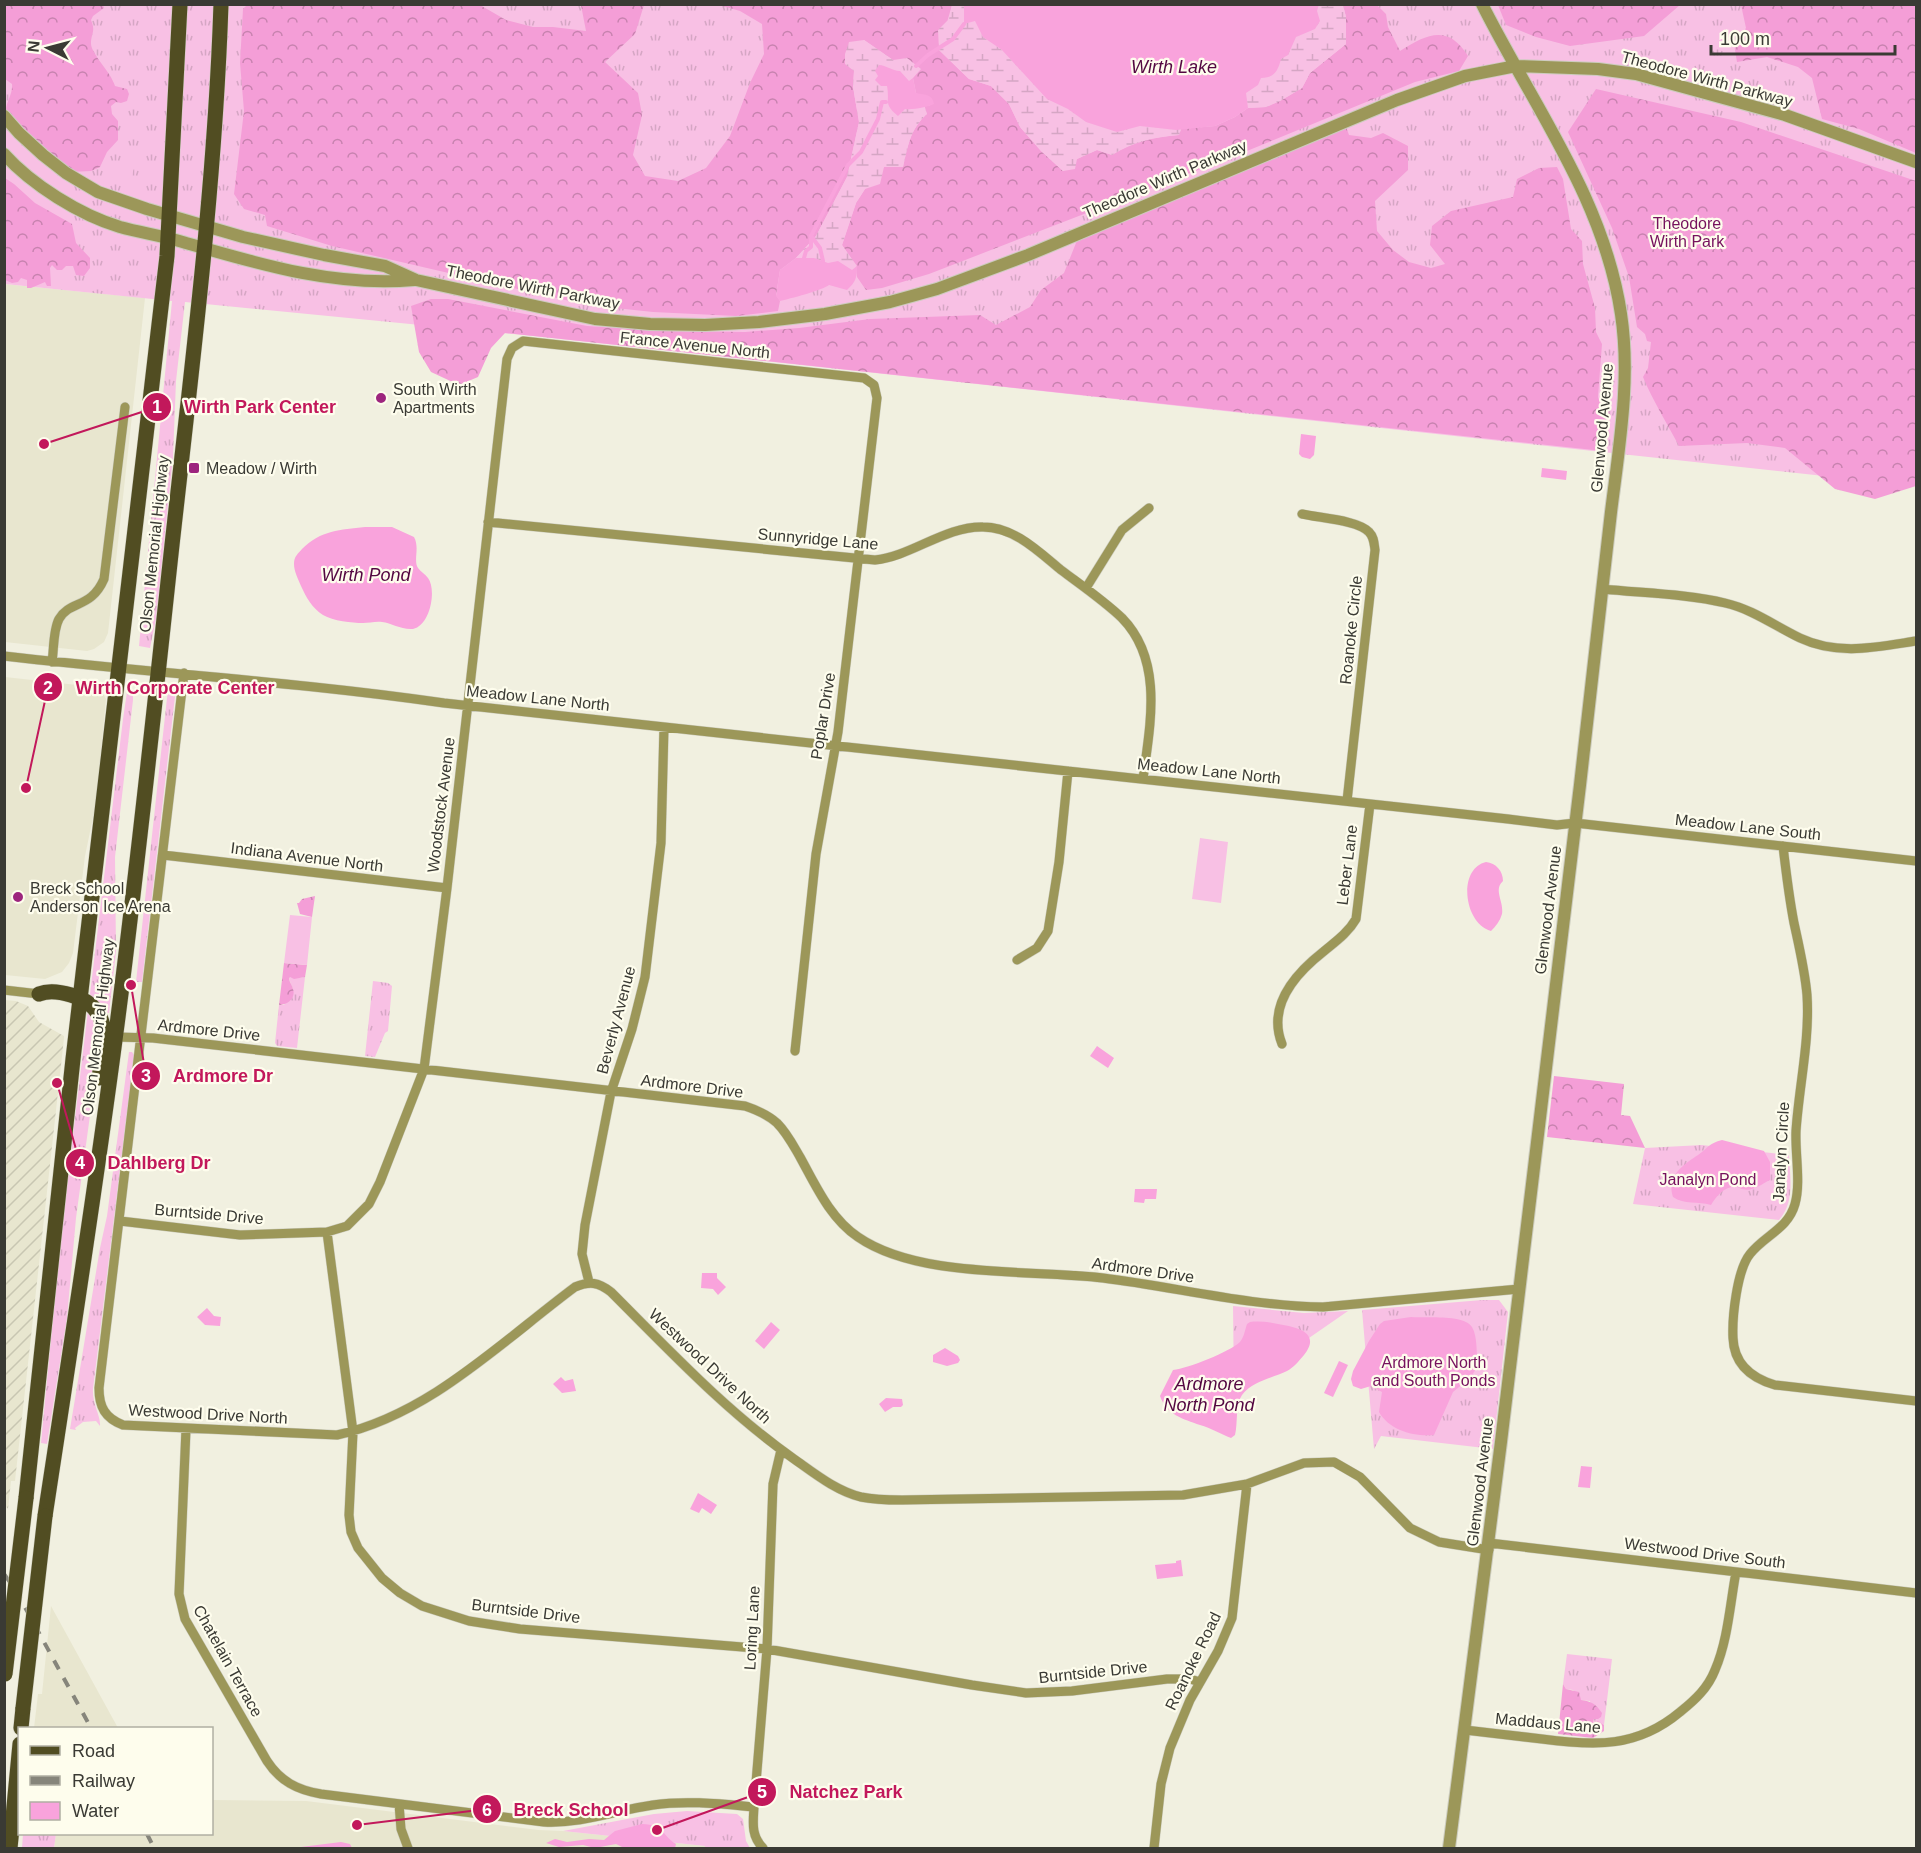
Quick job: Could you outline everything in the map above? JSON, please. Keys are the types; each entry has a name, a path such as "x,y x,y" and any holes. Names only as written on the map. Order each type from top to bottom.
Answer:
{"main road":[{"name":"Olson Memorial Highway","path":"5,1678 80,998 168,237 180,4"},
{"name":"Olson Memorial Highway","path":"21,1727 45,1516 84,1266 116,1037 205,248 218,88 221,4"},
{"path":"39,994 46,992 80,998 96,1010 104,1026 105,1035 84,1196 84,1266"},
{"path":"10,1848 18,1764"}],"street":[{"name":"Glenwood Avenue","path":"1449,1848 1489,1546 1603,589 1623,392 1624,359 1621,314 1615,282 1598,225 1576,175 1482,4"},
{"name":"Theodore Wirth Parkway","path":"4,116 35,148 66,173 98,192 170,216 324,255 385,266 416,280 595,319 650,324 705,325 759,322 825,314 890,302 937,289 1028,255 1396,100 1466,76 1516,66 1598,69 1636,74 1785,115 1917,162"},
{"name":"Theodore Wirth Parkway","path":"4,154 17,168 79,210 116,226 145,234 168,237 292,272 381,283 416,280"},
{"name":"France Avenue North","path":"512,348 522,341 533,341 864,378 874,385"},
{"name":"Woodstock Avenue","path":"327,1232 347,1226 361,1214 374,1196 424,1069 447,888 507,359 512,348"},
{"name":"Poplar Drive","path":"795,1051 816,854 835,745 858,559 877,398 874,385"},
{"path":"52,662 59,619 71,607 90,600 104,579 124,407"},
{"path":"1086,588 1122,530 1149,507"},
{"name":"Roanoke Circle","path":"1302,514 1359,526 1370,533 1374,541 1375,550 1347,801"},
{"name":"Sunnyridge Lane","path":"488,522 858,559 885,559 956,532 980,526 1012,533 1116,613 1140,642 1148,667 1152,693 1143,779"},
{"path":"1603,589 1726,603 1757,615 1802,639 1839,649 1870,648 1917,640"},
{"name":"Meadow Lane North","path":"4,656 291,684 1370,804"},
{"path":"120,1221 184,674"},
{"name":"Beverly Avenue","path":"589,1281 582,1254 582,1242 611,1092 632,1029 645,977 661,843 664,727"},
{"path":"1017,960 1037,948 1048,931 1061,851 1068,771"},
{"path":"1370,804 1557,825 1575,823"},
{"name":"Leber Lane","path":"1282,1044 1277,1025 1280,1006 1288,988 1306,966 1351,928 1356,919 1370,804"},
{"name":"Meadow Lane South","path":"1575,823 1917,861"},
{"name":"Janalyn Circle","path":"1783,846 1789,897 1807,994 1806,1030 1796,1133 1797,1192 1796,1202 1787,1222 1754,1250 1745,1264 1738,1286 1733,1328 1734,1349 1738,1361 1745,1370 1754,1377 1774,1385 1917,1401"},
{"name":"Indiana Avenue North","path":"163,855 447,888"},
{"path":"4,990 39,994"},
{"name":"Ardmore Drive","path":"116,1037 734,1104 756,1110 777,1123 786,1133 826,1203 843,1225 874,1246 892,1254 923,1262 1101,1278 1301,1307 1323,1307 1519,1289"},
{"name":"Burntside Drive","path":"120,1221 240,1235 327,1232 353,1432 349,1515 351,1532 358,1548 382,1578 400,1593 422,1605 469,1621 520,1629 767,1649 1026,1693 1072,1691 1167,1679 1190,1679 1200,1682"},
{"name":"Westwood Drive North","path":"120,1221 99,1402 104,1412 123,1425 337,1435 353,1432 390,1419 445,1385 575,1287 589,1281 602,1285 611,1292 705,1387 746,1424 816,1475 861,1497 879,1500 1183,1495 1247,1484 1304,1463 1334,1462 1360,1477 1410,1528 1439,1542 1489,1546"},
{"name":"Chatelain Terrace","path":"186,1429 180,1594 181,1608 185,1618 267,1761 278,1776 291,1786 309,1792 399,1804"},
{"name":"Loring Lane","path":"763,1848 757,1843 754,1835 754,1807 767,1649 773,1484 781,1450"},
{"name":"Roanoke Road","path":"1154,1848 1165,1765 1178,1729 1200,1682 1218,1652 1232,1618 1236,1599 1247,1484"},
{"name":"Westwood Drive South","path":"1489,1546 1917,1593"},
{"name":"Maddaus Lane","path":"1465,1730 1596,1744 1630,1739 1657,1728 1697,1698 1714,1674 1724,1641 1736,1572"},
{"path":"408,1848 401,1829 399,1804 554,1822 577,1821 655,1804 700,1803 754,1807"}],"shaded area":[{"path":"4,284 145,298 108,633 104,642 87,651 5,642"},
{"path":"5,677 95,687 106,699 96,803 85,856 73,953 62,972 45,979 5,975"},
{"path":"5,1000 16,1001 28,1006 39,1022 64,1036 15,1481 11,1481 8,1509 4,1504"},
{"path":"51,1606 117,1727 34,1727 38,1694 42,1694"},
{"path":"213,1800 306,1801 538,1830 705,1846 705,1848 54,1848 56,1835 213,1835"}],"green space":[{"name":"Theodore Wirth Park","path":"5,5 1916,5 1916,486 524,335 185,302 176,381 173,457 156,619 150,648 139,646 172,301 5,284"},
{"path":"5,5 103,5 104,8 91,20 92,48 115,86 127,89 129,94 127,101 116,102 111,106 112,114 118,121 118,140 107,152 100,167 91,171 70,172 44,151 6,111 12,84 5,79"},
{"path":"247,5 480,5 506,20 533,27 586,31 581,5 644,5 635,34 605,62 638,93 642,115 633,155 645,176 678,181 706,168 730,136 750,83 764,54 762,24 740,11 719,5 952,5 939,50 969,79 991,86 1009,104 1020,127 1063,171 1077,159 1097,150 1112,155 1144,141 1179,135 1181,129 1215,126 1248,108 1266,107 1302,88 1310,73 1346,44 1346,17 1343,5 1377,5 1386,14 1388,27 1400,51 1419,40 1437,35 1453,39 1468,56 1459,71 1415,82 1242,153 929,274 882,288 866,290 857,277 856,266 842,245 856,203 884,167 903,167 913,132 927,114 924,105 930,106 916,93 913,78 921,69 907,58 893,60 864,40 854,71 853,87 859,122 847,177 816,236 796,258 780,270 776,295 780,301 778,311 736,316 653,312 587,305 332,246 267,226 265,215 244,209 234,194 244,111 240,63 243,9"},
{"path":"952,5 964,5 964,23 975,21 983,37 1002,50 1047,99 1068,109 1086,122 1117,132 1140,126 1181,129 1179,135 1144,140 1112,155 1097,150 1077,159 1075,169 1063,171 1020,127 1009,104 991,86 969,79 939,50 938,30 949,19"},
{"path":"1319,5 1343,5 1346,17 1346,44 1310,73 1302,88 1266,107 1248,108 1246,93 1258,85 1261,78 1281,58 1288,55 1296,37 1315,29 1320,21 1317,11"},
{"path":"1498,5 1680,5 1644,36 1570,46 1536,37 1506,25"},
{"path":"1741,5 1916,5 1916,153 1859,129 1822,119 1812,78 1798,67 1767,57 1737,62 1734,44 1746,28"},
{"path":"864,40 893,60 900,71 892,71 887,85 886,102 909,109 924,105 927,114 913,132 903,167 884,167 880,184 865,189 856,203 842,245 857,266 853,270 838,261 828,263 814,258 796,258 816,236 847,177 859,122 853,87 854,71 845,64 845,54 849,42"},
{"path":"1596,89 1741,122 1916,181 1916,486 1875,499 1835,489 1785,448 1747,443 1679,446 1643,377 1648,368 1651,342 1647,341 1645,334 1637,327 1629,277 1612,228 1568,132"},
{"path":"1344,121 1349,135 1371,138 1383,133 1408,146 1408,170 1375,201 1377,231 1393,250 1409,262 1431,268 1445,264 1430,245 1432,226 1451,211 1513,197 1517,179 1539,168 1557,167 1563,179 1571,229 1582,241 1583,264 1595,308 1596,332 1602,344 1598,397 1606,417 1603,451 505,333 491,348 478,377 459,385 431,372 419,352 411,306 431,299 448,299 587,326 663,331 745,332 870,319 980,315 996,325 1030,307 1041,290 1064,273 1080,233"},
{"path":"128,163 134,166 132,177 125,181 117,181 112,177 112,172"},
{"path":"5,178 35,203 72,224 76,243 90,258 90,268 84,276 76,275 73,266 57,270 52,265 50,268 51,286 47,286 45,282 27,288 27,280 21,278 18,282 12,283 5,280"},
{"path":"175,684 142,982 136,982 167,698 168,692 173,693"},
{"path":"127,692 133,693 133,700 115,857 116,951 109,1013 105,1013 90,994 123,719"},
{"path":"1200,838 1228,842 1221,903 1192,899"},
{"path":"315,896 312,917 300,914 297,903 302,899"},
{"path":"290,915 312,917 307,965 284,963"},
{"path":"284,963 307,965 305,977 294,979 290,977 293,989 292,998 279,1005"},
{"path":"291,976 305,977 297,1048 277,1046 275,1043 279,1005 284,1005 293,989 289,979"},
{"path":"373,981 388,983 392,986 388,1031 375,1057 365,1056"},
{"path":"88,1010 91,1012 100,1042 76,1218 67,1318 47,1444 41,1443 60,1244"},
{"path":"129,1052 134,1055 93,1389 100,1426 96,1421 83,1422 75,1428 76,1430 70,1429 107,1216"},
{"path":"1554,1076 1624,1084 1621,1115 1630,1116 1645,1148 1547,1137"},
{"name":"Janalyn Pond","path":"1702,1145 1789,1155 1789,1198 1779,1220 1633,1204 1645,1148"},
{"name":"Ardmore North and South Ponds","path":"1499,1300 1508,1312 1493,1449 1381,1436 1374,1449 1362,1310"},
{"name":"Ardmore North and South Ponds","path":"1233,1306 1304,1313 1348,1311 1234,1390"},
{"path":"1567,1654 1612,1659 1604,1725 1598,1721 1593,1722 1590,1701 1581,1700 1573,1690 1566,1689 1563,1684"},
{"path":"1563,1684 1566,1689 1579,1692 1581,1700 1598,1707 1602,1713 1601,1717 1594,1719 1593,1722 1598,1721 1604,1725 1604,1731 1593,1738 1558,1734"},
{"path":"687,1811 737,1814 743,1819 746,1841 750,1848 705,1848 705,1846 563,1831 654,1814"},
{"path":"23,1835 56,1835 54,1848 22,1848"}],"water":[{"name":"Wirth Lake","path":"1319,4 1317,11 1320,21 1315,29 1296,37 1288,55 1281,59 1275,73 1261,78 1258,85 1246,93 1248,108 1215,126 1176,130 1140,126 1117,132 1086,122 1068,109 1047,99 1002,50 983,37 975,21 964,24 964,5"},
{"path":"879,65 900,71 909,81 913,78 916,93 930,97 934,104 905,109 898,116 889,105 887,86 881,86 875,80 878,76 875,71"},
{"path":"796,258 814,258 828,263 838,261 852,270 857,266 857,273 847,290 829,285 780,301 776,296 780,270"},
{"path":"1301,434 1316,436 1314,455 1310,459 1299,454"},
{"path":"1542,468 1567,471 1566,480 1541,477"},
{"name":"Wirth Pond","path":"365,527 392,527 414,537 417,565 428,578 432,591 428,615 419,626 409,629 382,622 354,623 332,619 316,609 305,594 296,575 294,564 295,557 302,549 324,534"},
{"path":"1486,862 1498,868 1503,881 1499,888 1502,914 1491,931 1475,918 1468,896 1471,875 1477,867"},
{"path":"1097,1046 1114,1058 1108,1068 1090,1056"},
{"name":"Janalyn Pond","path":"1722,1140 1764,1151 1770,1162 1770,1180 1749,1190 1736,1186 1728,1188 1711,1205 1682,1201 1673,1197 1672,1183 1677,1172 1711,1144"},
{"path":"1135,1189 1157,1189 1156,1199 1145,1199 1144,1203 1134,1202"},
{"path":"702,1273 717,1273 717,1278 726,1287 718,1295 713,1289 701,1288"},
{"path":"207,1308 214,1316 221,1317 220,1326 205,1325 197,1317"},
{"path":"1411,1317 1461,1320 1472,1327 1475,1336 1478,1366 1470,1378 1453,1392 1434,1435 1418,1435 1396,1428 1379,1412 1382,1392 1371,1386 1361,1389 1353,1386 1351,1379 1353,1371 1380,1324 1384,1321"},
{"path":"771,1322 780,1330 764,1349 755,1341"},
{"name":"Ardmore North Pond","path":"1250,1322 1271,1323 1299,1329 1308,1336 1309,1347 1289,1370 1246,1390 1238,1404 1235,1435 1231,1438 1171,1412 1160,1396 1173,1370 1208,1359 1235,1346 1240,1342"},
{"path":"945,1348 958,1356 960,1360 958,1363 947,1366 933,1362 933,1355"},
{"path":"1339,1361 1348,1365 1333,1397 1324,1393"},
{"path":"561,1377 565,1381 573,1379 576,1391 562,1393 553,1384"},
{"path":"886,1398 902,1399 903,1405 885,1412 879,1404"},
{"path":"1581,1466 1592,1467 1590,1488 1578,1487"},
{"path":"698,1493 717,1505 711,1514 702,1508 699,1513 690,1509"},
{"path":"1181,1560 1183,1576 1157,1579 1155,1565 1176,1563"},
{"path":"642,1824 659,1828 676,1844 675,1848 624,1848 616,1844 595,1848 583,1845 559,1847 546,1843 555,1839 567,1842 589,1839 604,1840 615,1831"},
{"path":"341,1842 350,1844 352,1848 293,1848"}],"waterway":[{"path":"916,66 928,55 953,39 964,24"},
{"path":"823,261 820,248 811,236 848,165 861,152 878,119 882,102 886,102"},
{"path":"804,258 806,251 811,247 811,238"}],"railway":[{"path":"4,1574 15,1589 90,1727"},
{"path":"148,1835 154,1848"}],"place":[{"name":"South Wirth Apartments","path":"381,398"},
{"name":"Wirth Park Center","path":"44,444"},
{"name":"Meadow / Wirth","path":"194,468"},
{"name":"Wirth Corporate Center","path":"26,788"},
{"name":"Breck School Anderson Ice Arena","path":"18,897"},
{"name":"Ardmore Dr","path":"131,985"},
{"name":"Dahlberg Dr","path":"57,1083"},
{"name":"Breck School","path":"357,1825"},
{"name":"Natchez Park","path":"657,1830"}]}
